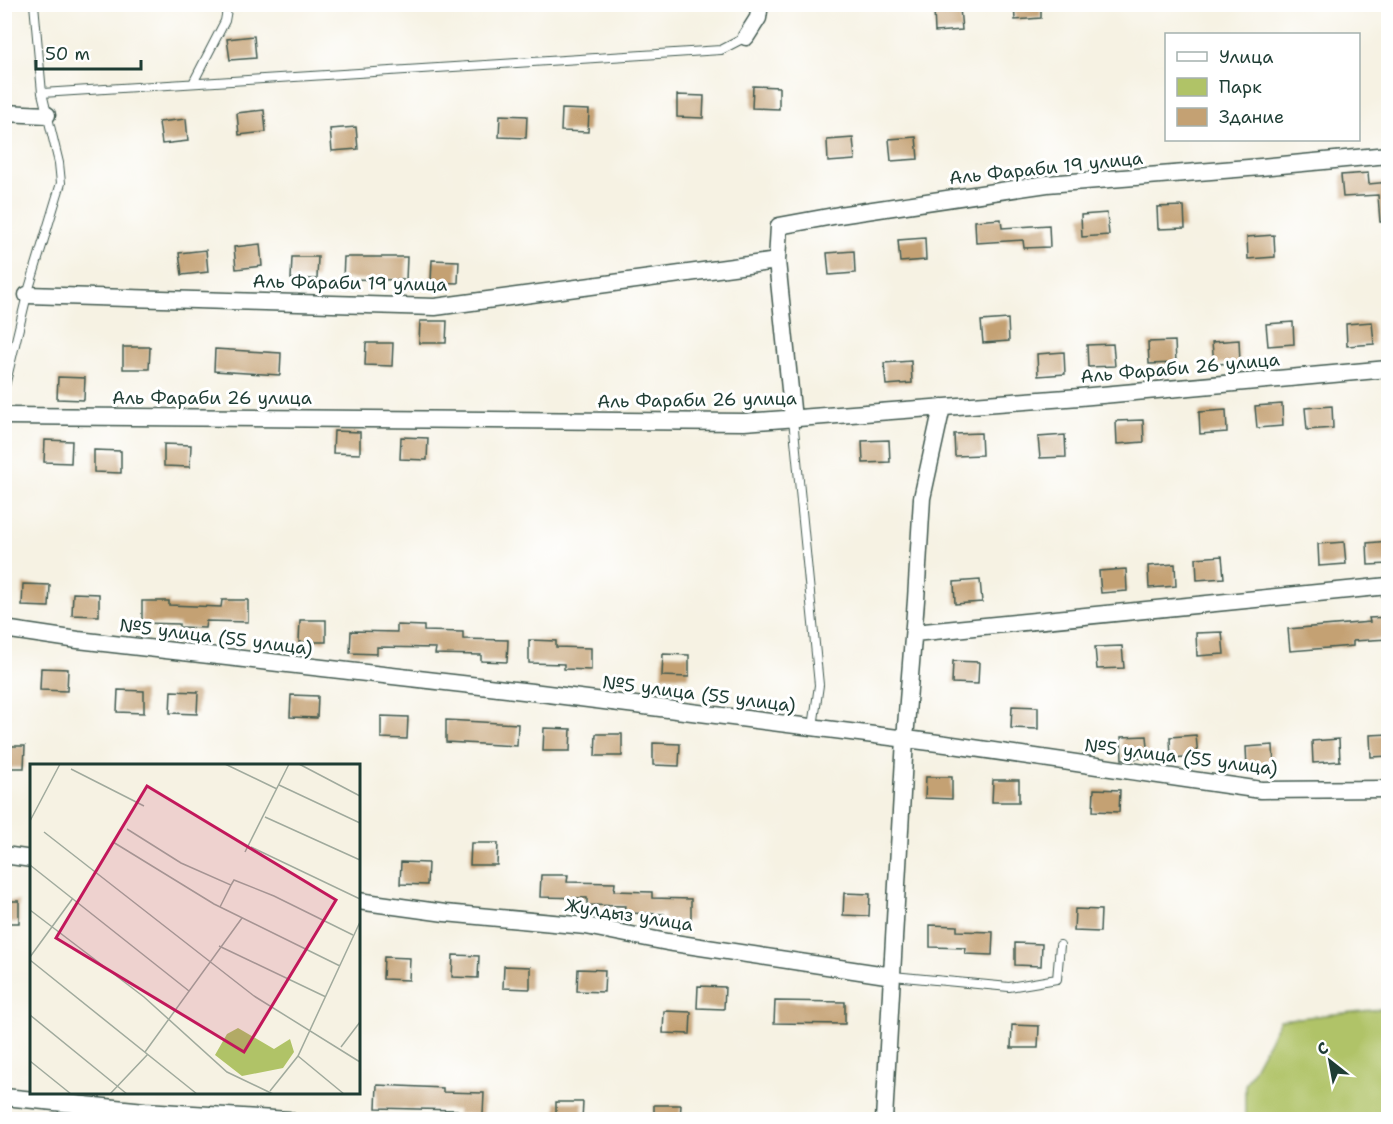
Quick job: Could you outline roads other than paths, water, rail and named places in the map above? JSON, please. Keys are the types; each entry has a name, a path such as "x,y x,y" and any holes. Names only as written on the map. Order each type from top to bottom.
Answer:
{"street":[{"path":"746,37 758,18 760,4"},
{"path":"4,113 47,115"},
{"name":"Аль Фараби 19 улица","path":"793,419 777,261 779,226 1047,184 1389,155"},
{"name":"Аль Фараби 19 улица","path":"27,295 435,307 777,261"},
{"name":"Аль Фараби 26 улица","path":"4,416 732,422 1080,397 1389,369"},
{"path":"884,1119 905,739 922,498 942,407"},
{"path":"914,633 1389,586"},
{"name":"№5 улица (55 улица)","path":"4,629 78,640 813,727 1261,790 1389,789"},
{"path":"4,855 30,859"},
{"name":"Жулдыз улица","path":"360,901 446,913 586,926 667,942 893,976"},
{"path":"4,1097 145,1111 289,1119"}],"lane":[{"path":"4,390 27,295 61,183 59,162 42,93 34,4"},
{"path":"193,83 225,21 228,4"},
{"path":"42,93 721,50 746,37"},
{"path":"793,419 819,685 813,727"},
{"path":"893,976 1009,987 1057,979 1060,945"}]}
